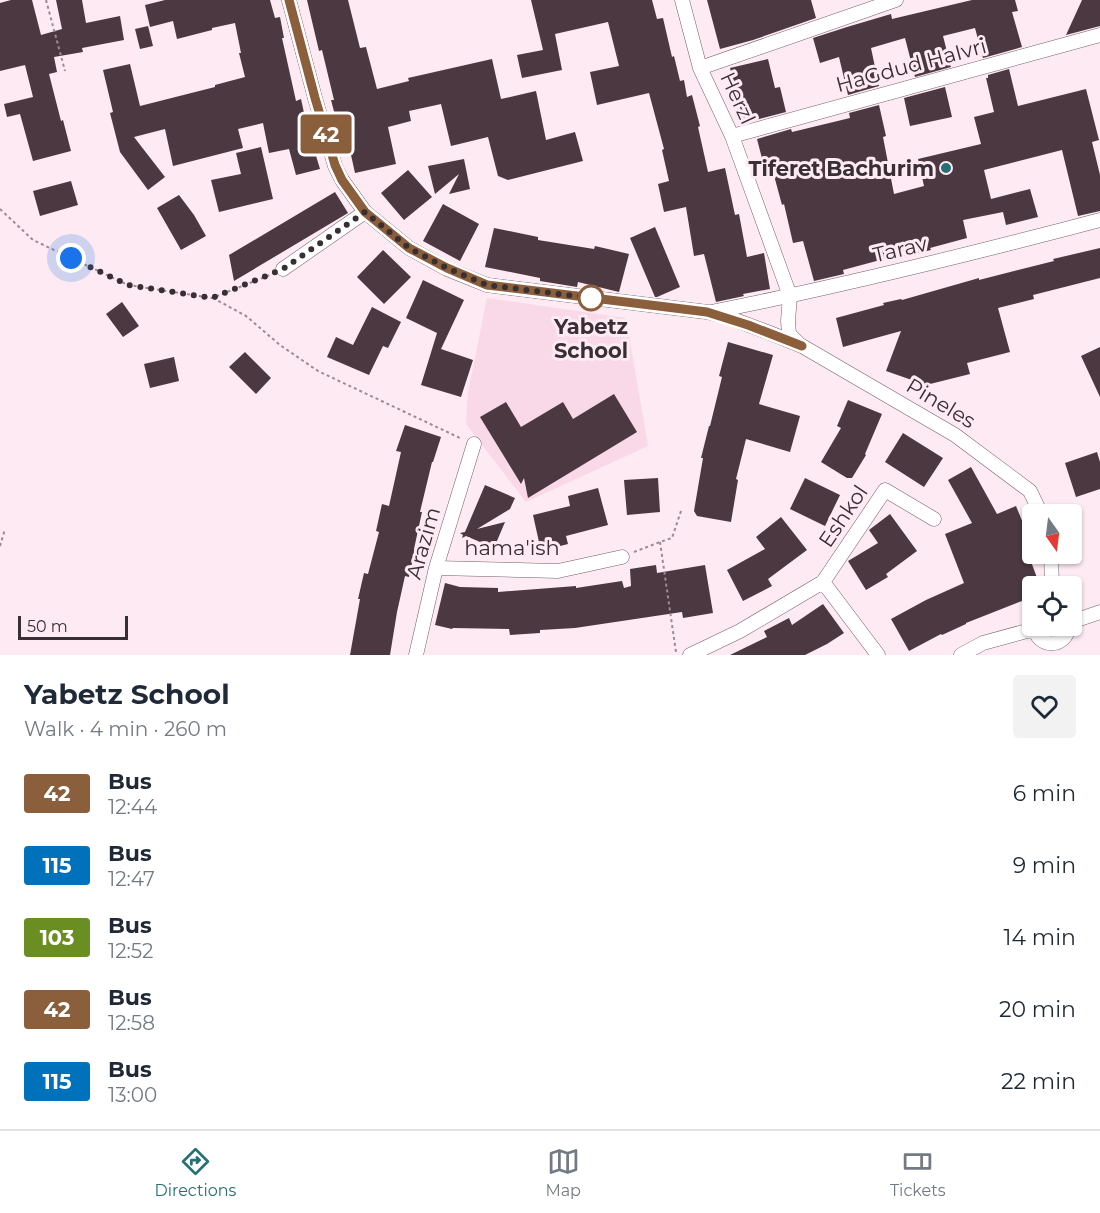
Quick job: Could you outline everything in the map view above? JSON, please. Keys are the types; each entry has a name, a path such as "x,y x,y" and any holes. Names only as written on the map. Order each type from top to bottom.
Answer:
{"street":[{"path":"289,0 315,98 335,165 342,180 365,212 409,248 487,285 707,312"},
{"name":"Herzl","path":"682,0 700,68 732,136 790,296 789,334 802,346"},
{"path":"700,68 896,0"},
{"name":"HaGdud HaIvri","path":"732,136 1100,35"},
{"path":"283,269 365,212"},
{"name":"Tarav","path":"707,312 790,296 939,262 1100,220"},
{"name":"Pineles","path":"707,312 738,321 802,346 955,435 1030,491 1036,504"},
{"name":"Arazim","path":"420,654 436,568 474,444"},
{"name":"Eshkol","path":"690,655 740,631 823,582 885,490 934,519"},
{"name":"hama'ish","path":"436,568 558,571 622,558"},
{"path":"823,582 878,655"},
{"path":"1082,619 1100,612"},
{"path":"961,655 983,643 1022,631"},
{"path":"1038,636 1054,649 1066,636"}],"path":[{"path":"46,0 65,71"},
{"path":"0,209 33,240 128,285 212,298 246,316 280,345 318,371 474,444"},
{"path":"212,298 283,269"},
{"path":"622,558 672,538 681,511"},
{"path":"0,546 4,530"},
{"path":"660,542 676,655"}],"shaded area":[{"name":"Yabetz School","path":"487,298 626,318 648,446 526,502 466,424 468,392"}],"building":[{"path":"11,0 32,0 41,35 62,29 56,0 82,0 86,23 120,16 124,40 82,48 83,52 54,57 57,72 49,74 71,151 33,161 20,114 7,117 4,104 33,97 25,65 0,71 0,3"},
{"path":"165,0 270,0 275,18 280,17 284,38 282,38 296,101 301,99 312,149 314,149 320,169 296,175 289,149 269,153 263,123 238,129 243,148 173,166 165,129 134,137 165,177 148,190 120,152 110,113 113,112 103,70 130,64 140,106 245,77 235,23 177,39 173,21 150,27 145,5"},
{"path":"307,0 348,0 360,48 366,47 377,89 409,81 408,78 492,59 501,99 536,91 546,140 575,132 583,161 508,180 498,176 488,137 451,146 441,104 409,111 411,121 388,127 396,164 355,173 347,137 341,138 322,50 319,51"},
{"path":"531,0 652,0 657,19 663,18 680,81 684,80 687,97 692,95 708,172 725,168 735,215 739,214 747,257 764,253 770,289 716,302 704,254 694,256 686,207 664,212 658,184 669,181 662,150 664,149 649,93 597,105 590,72 619,66 608,22 555,34 562,70 522,78 517,55 543,50"},
{"path":"707,0 811,0 816,18 720,49"},
{"path":"972,0 1015,0 1018,11 1012,12 1022,47 983,58 975,28 943,36 951,67 915,77 905,38 871,48 879,86 848,95 839,57 820,63 813,38 891,14 892,19"},
{"path":"1082,0 1100,0 1100,26 1066,35"},
{"path":"148,26 153,46 140,49 135,29"},
{"path":"768,59 775,88 780,87 786,112 744,123 730,68"},
{"path":"1009,69 1018,106 1086,89 1099,140 1092,142 1100,175 1100,211 1078,216 1062,150 984,170 991,199 1030,189 1038,217 1006,225 1003,212 963,220 967,238 930,248 931,250 896,258 895,256 843,270 844,274 814,281 803,241 793,243 784,204 782,205 772,168 765,170 757,139 791,129 792,132 850,118 849,113 879,105 894,194 924,186 918,159 981,144 974,117 994,112 986,78 988,75"},
{"path":"945,87 952,117 910,126 904,98"},
{"path":"261,147 273,199 219,212 211,180 241,174 236,153"},
{"path":"464,159 470,189 449,194 459,174 435,194 428,166"},
{"path":"408,170 432,197 404,220 381,193"},
{"path":"71,181 78,205 40,216 33,191"},
{"path":"335,192 348,213 234,281 229,255"},
{"path":"179,195 206,236 181,250 157,208"},
{"path":"443,204 479,224 460,261 423,241"},
{"path":"655,227 680,287 657,297 655,297 630,238"},
{"path":"494,228 538,237 538,240 594,249 595,246 629,254 619,292 578,282 577,287 540,281 540,278 485,267"},
{"path":"1100,248 1100,278 1033,295 1034,299 998,308 1010,352 967,363 970,374 926,385 886,371 901,331 843,347 836,318 884,305 883,303"},
{"path":"383,250 411,277 384,304 357,277"},
{"path":"423,280 464,300 441,349 473,360 461,397 421,385 437,333 406,318"},
{"path":"122,302 139,326 123,337 106,314"},
{"path":"372,307 401,322 388,348 383,346 369,375 327,357 336,337 353,345"},
{"path":"728,342 773,355 759,404 800,416 790,452 746,439 736,479 738,480 731,522 697,516 694,511 703,458 701,458 722,377 719,376"},
{"path":"1100,347 1100,397 1081,356"},
{"path":"245,352 271,378 256,394 229,367"},
{"path":"174,357 179,381 150,388 144,364"},
{"path":"614,394 637,432 528,498 524,478 521,484 480,417 506,402 521,427 563,402 573,419"},
{"path":"848,400 882,414 866,455 852,478 847,478 821,462 841,428 837,426"},
{"path":"405,425 441,437 432,462 420,512 422,512 409,577 405,576 390,655 350,655 364,573 368,574 379,532 376,531 382,504 389,506 401,452 396,451"},
{"path":"903,433 943,458 924,487 885,462"},
{"path":"1097,452 1100,462 1100,489 1076,497 1065,463"},
{"path":"971,467 997,514 1016,506 1022,520 1022,564 1032,564 1036,576 1022,576 1022,601 941,634 909,651 891,619 964,583 945,534 972,523 948,480"},
{"path":"658,478 660,512 627,515 624,480"},
{"path":"805,478 840,495 825,526 790,509"},
{"path":"485,485 515,498 510,509 477,529 505,522 494,548 466,536 462,538 463,535 460,533 465,532"},
{"path":"598,488 608,525 566,536 568,544 541,551 533,515 570,506 568,496"},
{"path":"890,514 917,551 886,574 888,577 866,590 848,561 878,543 869,530"},
{"path":"781,517 807,550 768,579 772,586 743,601 727,570 765,549 756,537"},
{"path":"656,565 657,573 705,565 713,613 683,618 682,612 575,628 540,630 540,633 510,635 509,629 452,629 435,625 445,583 460,587 498,588 498,592 576,586 576,588 622,581 624,588 631,586 630,569"},
{"path":"823,604 844,633 827,644 805,655 730,655 767,637 764,631 789,618 792,625"}],"bus line":[{"name":"42","path":"289,0 315,98 335,165 342,180 365,212 409,248 487,285 707,312 727,317 802,346"}],"place":[{"name":"Tiferet Bachurim","path":"946,168"},
{"name":"Yabetz School","path":"591,298"}],"route":[{"path":"71,258 128,285 212,298 283,269 365,212 409,248 487,285 591,298"}]}
